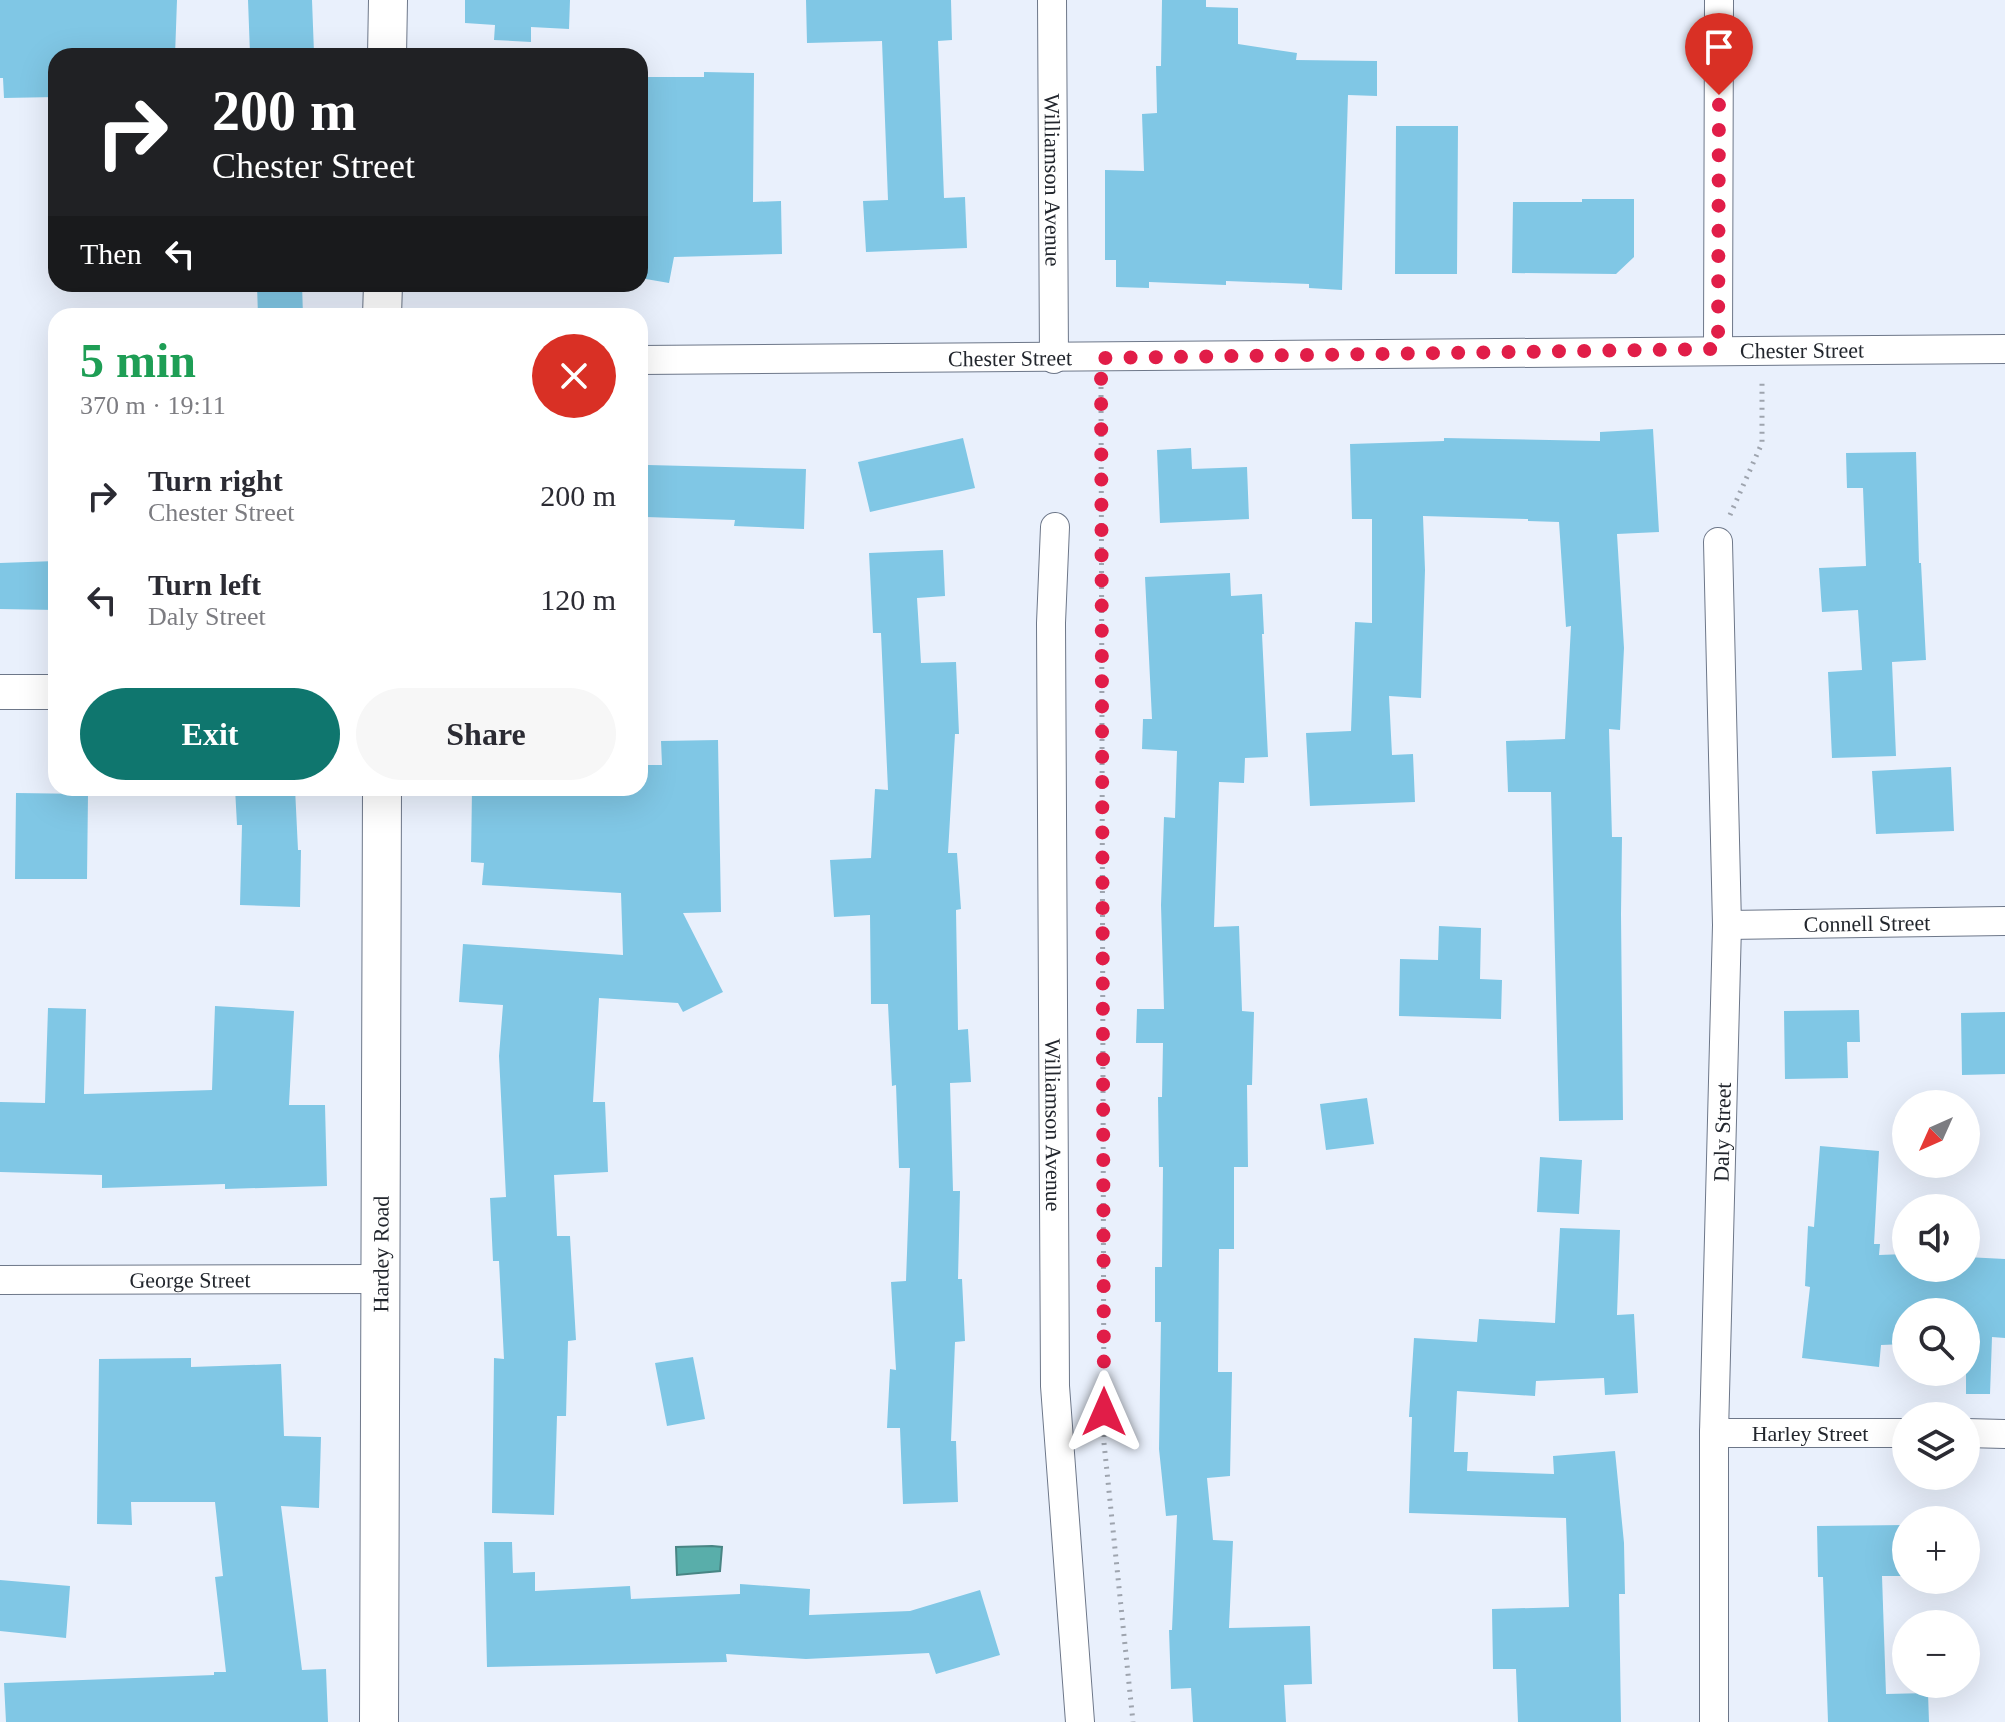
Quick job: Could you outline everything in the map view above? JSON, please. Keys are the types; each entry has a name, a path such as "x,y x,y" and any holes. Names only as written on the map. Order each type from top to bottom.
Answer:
{"main road":[{"path":"387,48 388,0"},
{"name":"Hardey Road","path":"379,1722 382,796"}],"street":[{"name":"Williamson Avenue","path":"1052,0 1054,359"},
{"path":"1718,349 1719,0"},
{"name":"Chester Street","path":"648,360 2005,349"},
{"name":"Williamson Avenue","path":"1055,527 1051,655 1055,1386 1080,1722"},
{"name":"Daly Street","path":"1714,1722 1714,1433 1727,925 1718,542"},
{"path":"0,692 48,692"},
{"name":"Connell Street","path":"1727,925 2005,921"},
{"name":"George Street","path":"0,1280 381,1279"},
{"name":"Harley Street","path":"1714,1433 1892,1433"},
{"path":"1980,1433 2005,1434"}],"path":[{"path":"1718,542 1762,443 1762,349"},
{"path":"1101,358 1104,1443 1133,1722"}],"shaded area":[{"path":"676,1547 722,1547 720,1571 677,1575"}],"building":[{"path":"0,0 177,0 175,48 48,48 48,97 4,98 3,78 0,78"},
{"path":"248,0 312,0 314,48 250,48"},
{"path":"465,0 570,0 569,29 531,27 531,42 494,40 495,25 465,23"},
{"path":"806,0 951,0 952,40 938,41 944,198 965,197 967,248 866,252 863,201 888,200 882,41 807,43"},
{"path":"1162,0 1206,0 1206,7 1238,8 1238,44 1297,53 1296,60 1377,61 1377,96 1348,95 1342,290 1309,288 1309,284 1226,281 1226,285 1149,282 1149,288 1116,287 1116,260 1105,260 1105,170 1144,171 1142,114 1157,113 1156,66 1161,66"},
{"path":"704,72 754,73 753,202 781,201 782,254 674,257 669,283 648,279 648,77 704,77"},
{"path":"1396,126 1458,126 1457,274 1395,274"},
{"path":"1582,199 1634,199 1634,257 1616,274 1512,273 1513,202 1582,202"},
{"path":"257,292 302,292 303,308 258,308"},
{"path":"1653,429 1659,532 1617,534 1624,648 1620,730 1609,729 1612,837 1622,837 1623,1120 1559,1121 1551,792 1508,792 1506,741 1565,739 1571,626 1566,627 1559,522 1423,516 1425,570 1421,698 1389,696 1392,755 1413,754 1415,802 1310,806 1306,733 1351,731 1355,622 1372,623 1372,519 1352,519 1350,444 1444,441 1444,438 1600,441 1600,432"},
{"path":"963,438 975,488 870,512 858,462"},
{"path":"1191,448 1192,469 1247,467 1249,519 1160,523 1157,450"},
{"path":"1916,452 1926,660 1892,662 1896,756 1832,758 1828,672 1862,670 1858,610 1822,612 1819,568 1866,566 1863,488 1847,488 1846,453"},
{"path":"648,465 806,469 804,529 734,526 735,520 648,517"},
{"path":"943,550 945,596 917,598 921,663 956,662 959,734 955,734 948,853 957,853 961,909 956,910 958,1030 968,1029 971,1082 950,1083 953,1191 960,1191 958,1279 962,1279 965,1341 955,1342 951,1441 956,1441 958,1502 903,1504 900,1428 887,1428 890,1369 896,1370 891,1282 906,1281 910,1168 899,1168 896,1085 892,1086 888,1004 871,1004 870,915 834,917 830,860 871,858 875,789 888,790 881,633 873,633 869,553"},
{"path":"48,561 48,610 0,609 0,563"},
{"path":"1230,573 1231,596 1262,594 1268,757 1245,758 1244,783 1219,782 1214,927 1239,926 1242,1011 1254,1012 1252,1085 1247,1085 1248,1167 1234,1167 1234,1249 1219,1249 1218,1372 1232,1372 1230,1476 1207,1478 1213,1540 1233,1541 1229,1628 1310,1626 1312,1684 1284,1685 1286,1722 1193,1722 1191,1688 1171,1689 1169,1630 1172,1630 1177,1515 1166,1516 1159,1449 1161,1322 1155,1322 1155,1267 1162,1267 1163,1167 1159,1167 1158,1097 1162,1097 1163,1043 1136,1043 1137,1009 1164,1009 1161,905 1164,817 1175,818 1177,751 1142,749 1143,719 1152,719 1145,577"},
{"path":"718,740 721,912 683,913 723,992 683,1012 678,1003 599,998 593,1102 605,1102 608,1172 554,1175 557,1236 570,1236 576,1340 568,1341 566,1416 557,1416 554,1515 492,1513 494,1358 504,1359 499,1261 493,1261 490,1198 506,1197 499,1056 503,1005 459,1002 463,944 623,955 621,893 482,885 484,863 471,862 472,796 648,796 648,765 662,765 661,741"},
{"path":"1951,767 1954,831 1876,834 1872,771"},
{"path":"16,793 88,796 87,879 15,879"},
{"path":"235,796 295,796 298,850 301,850 300,907 240,905 242,825 237,825"},
{"path":"1439,926 1481,928 1480,979 1502,980 1501,1019 1399,1016 1400,959 1438,960"},
{"path":"215,1006 294,1011 289,1105 325,1105 327,1186 225,1189 225,1184 102,1188 102,1175 0,1172 0,1102 45,1103 48,1008 86,1009 84,1094 212,1090"},
{"path":"1859,1010 1860,1042 1847,1042 1848,1078 1785,1079 1784,1011"},
{"path":"2005,1012 2005,1074 1962,1075 1961,1013"},
{"path":"1367,1098 1374,1144 1326,1150 1320,1104"},
{"path":"1820,1146 1879,1151 1874,1244 1880,1244 1879,1255 1892,1255 1892,1282 1980,1282 1980,1258 2005,1259 2005,1338 1992,1337 1990,1394 1966,1394 1966,1386 1980,1386 1980,1298 1892,1298 1892,1345 1881,1345 1879,1367 1802,1358 1810,1287 1805,1286 1808,1226 1814,1227"},
{"path":"1540,1157 1582,1160 1579,1214 1537,1212"},
{"path":"1560,1228 1620,1230 1617,1315 1634,1314 1638,1393 1605,1395 1604,1378 1536,1381 1535,1396 1457,1391 1454,1452 1468,1452 1467,1471 1554,1474 1553,1456 1615,1451 1624,1543 1625,1594 1619,1594 1621,1722 1518,1722 1516,1669 1493,1669 1492,1609 1569,1607 1566,1518 1409,1513 1412,1417 1409,1417 1414,1338 1477,1342 1479,1319 1555,1323"},
{"path":"693,1357 705,1419 667,1426 655,1363"},
{"path":"191,1358 191,1367 281,1364 284,1436 321,1437 319,1508 281,1506 302,1670 326,1669 328,1722 6,1722 4,1683 214,1675 214,1672 226,1672 215,1577 223,1576 215,1502 131,1502 132,1525 97,1524 99,1359"},
{"path":"1892,1525 1892,1576 1882,1576 1886,1694 1892,1694 1892,1698 1928,1698 1929,1722 1828,1722 1823,1577 1818,1577 1817,1526"},
{"path":"484,1542 512,1542 513,1573 535,1572 535,1591 630,1586 631,1599 740,1594 740,1584 810,1589 809,1615 910,1611 980,1590 1000,1655 936,1674 929,1653 806,1659 726,1654 727,1662 487,1667"},
{"path":"0,1580 70,1586 66,1638 0,1631"}],"route":[{"path":"1104,1412 1101,358 1718,349 1719,95"}]}
